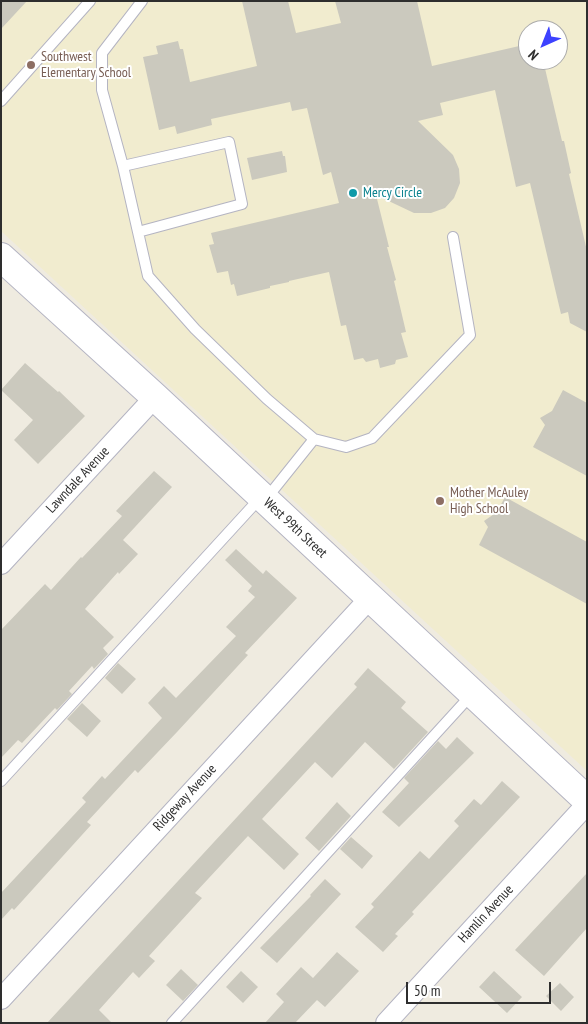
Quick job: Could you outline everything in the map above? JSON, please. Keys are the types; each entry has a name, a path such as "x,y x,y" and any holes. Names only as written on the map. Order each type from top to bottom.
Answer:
{"street":[{"name":"West 99th Street","path":"1,257 155,397 587,800"},
{"name":"Lawndale Avenue","path":"1,564 155,397"},
{"name":"Ridgeway Avenue","path":"1,999 370,598"},
{"name":"Hamlin Avenue","path":"386,1023 587,804"}],"lane":[{"path":"1,101 90,1"},
{"path":"142,1 102,53 102,90 123,166 148,276 195,328 267,399 314,438 346,447 372,438 470,335 453,237"},
{"path":"123,166 229,142 242,204 138,232"},
{"path":"1,781 263,498 314,438"},
{"path":"172,1023 473,694"}],"shaded area":[{"name":"Mother McAuley High School","path":"1,1 587,1 587,771 1,231"}],"building":[{"path":"1,1 27,1 1,29"},
{"path":"242,1 288,1 296,33 341,23 335,1 417,1 432,66 518,46 518,70 545,70 562,141 564,141 571,173 569,174 587,251 587,332 570,323 568,312 561,314 530,183 516,187 495,90 440,103 443,115 418,121 453,155 459,169 460,183 454,198 445,208 431,213 414,213 376,195 396,280 394,281 406,332 401,333 408,357 396,360 395,364 380,368 378,359 366,362 363,358 354,360 346,325 341,326 329,272 237,296 234,284 231,285 228,271 217,273 209,245 214,244 211,233 339,203 331,172 323,175 307,108 292,111 290,102 211,119 212,125 177,134 175,126 159,130 143,57 158,54 156,46 178,41 180,49 183,49 190,82 257,66"},
{"path":"282,151 283,156 285,156 287,172 252,180 247,158"},
{"path":"25,363 59,391 85,416 38,464 14,440 33,420 1,390"},
{"path":"563,390 587,403 587,476 533,447 545,425 540,418 552,411"},
{"path":"154,471 172,487 123,540 138,554 119,574 118,572 85,609 114,637 103,648 108,654 94,669 92,666 69,691 72,694 57,710 55,708 22,743 18,740 1,758 1,630 45,584 51,590 82,558 122,516 116,511"},
{"path":"505,497 587,542 587,604 479,545 488,527 484,521 497,512"},
{"path":"236,549 263,574 266,570 297,598 245,653 248,655 177,732 138,773 135,770 87,822 91,825 14,910 12,908 1,920 1,893 86,802 82,798 102,776 105,779 162,718 148,703 164,686 176,698 236,636 226,627 255,597 248,591 252,586 225,560"},
{"path":"118,663 136,679 122,694 105,678"},
{"path":"368,668 406,702 401,708 428,732 394,769 365,742 332,778 315,762 262,819 299,854 284,870 248,836 195,893 202,898 149,956 155,961 139,978 133,972 99,1010 112,1023 47,1023 357,687 354,684"},
{"path":"82,703 101,721 87,737 67,719"},
{"path":"457,737 474,753 399,827 382,812 409,783 404,778 438,741 446,749"},
{"path":"502,781 520,797 412,912 414,914 395,934 398,936 383,952 355,927 374,907 371,904 420,851 429,859 459,826 454,821 474,799 481,805"},
{"path":"337,802 351,816 319,851 305,838"},
{"path":"351,837 373,856 362,869 340,849"},
{"path":"587,873 587,928 544,976 515,950"},
{"path":"325,879 341,894 277,963 260,948"},
{"path":"337,952 359,971 325,1007 317,1000 295,1023 265,1023 284,1002 276,994 301,967 313,978"},
{"path":"181,969 198,985 183,1001 166,985"},
{"path":"241,971 258,987 243,1003 226,987"},
{"path":"494,971 522,997 507,1013 479,987"},
{"path":"560,983 574,997 561,1011 546,996"}],"place":[{"name":"Southwest Elementary School","path":"31,65"},
{"name":"Mercy Circle","path":"353,193"},
{"name":"Mother McAuley High School","path":"440,501"}]}
